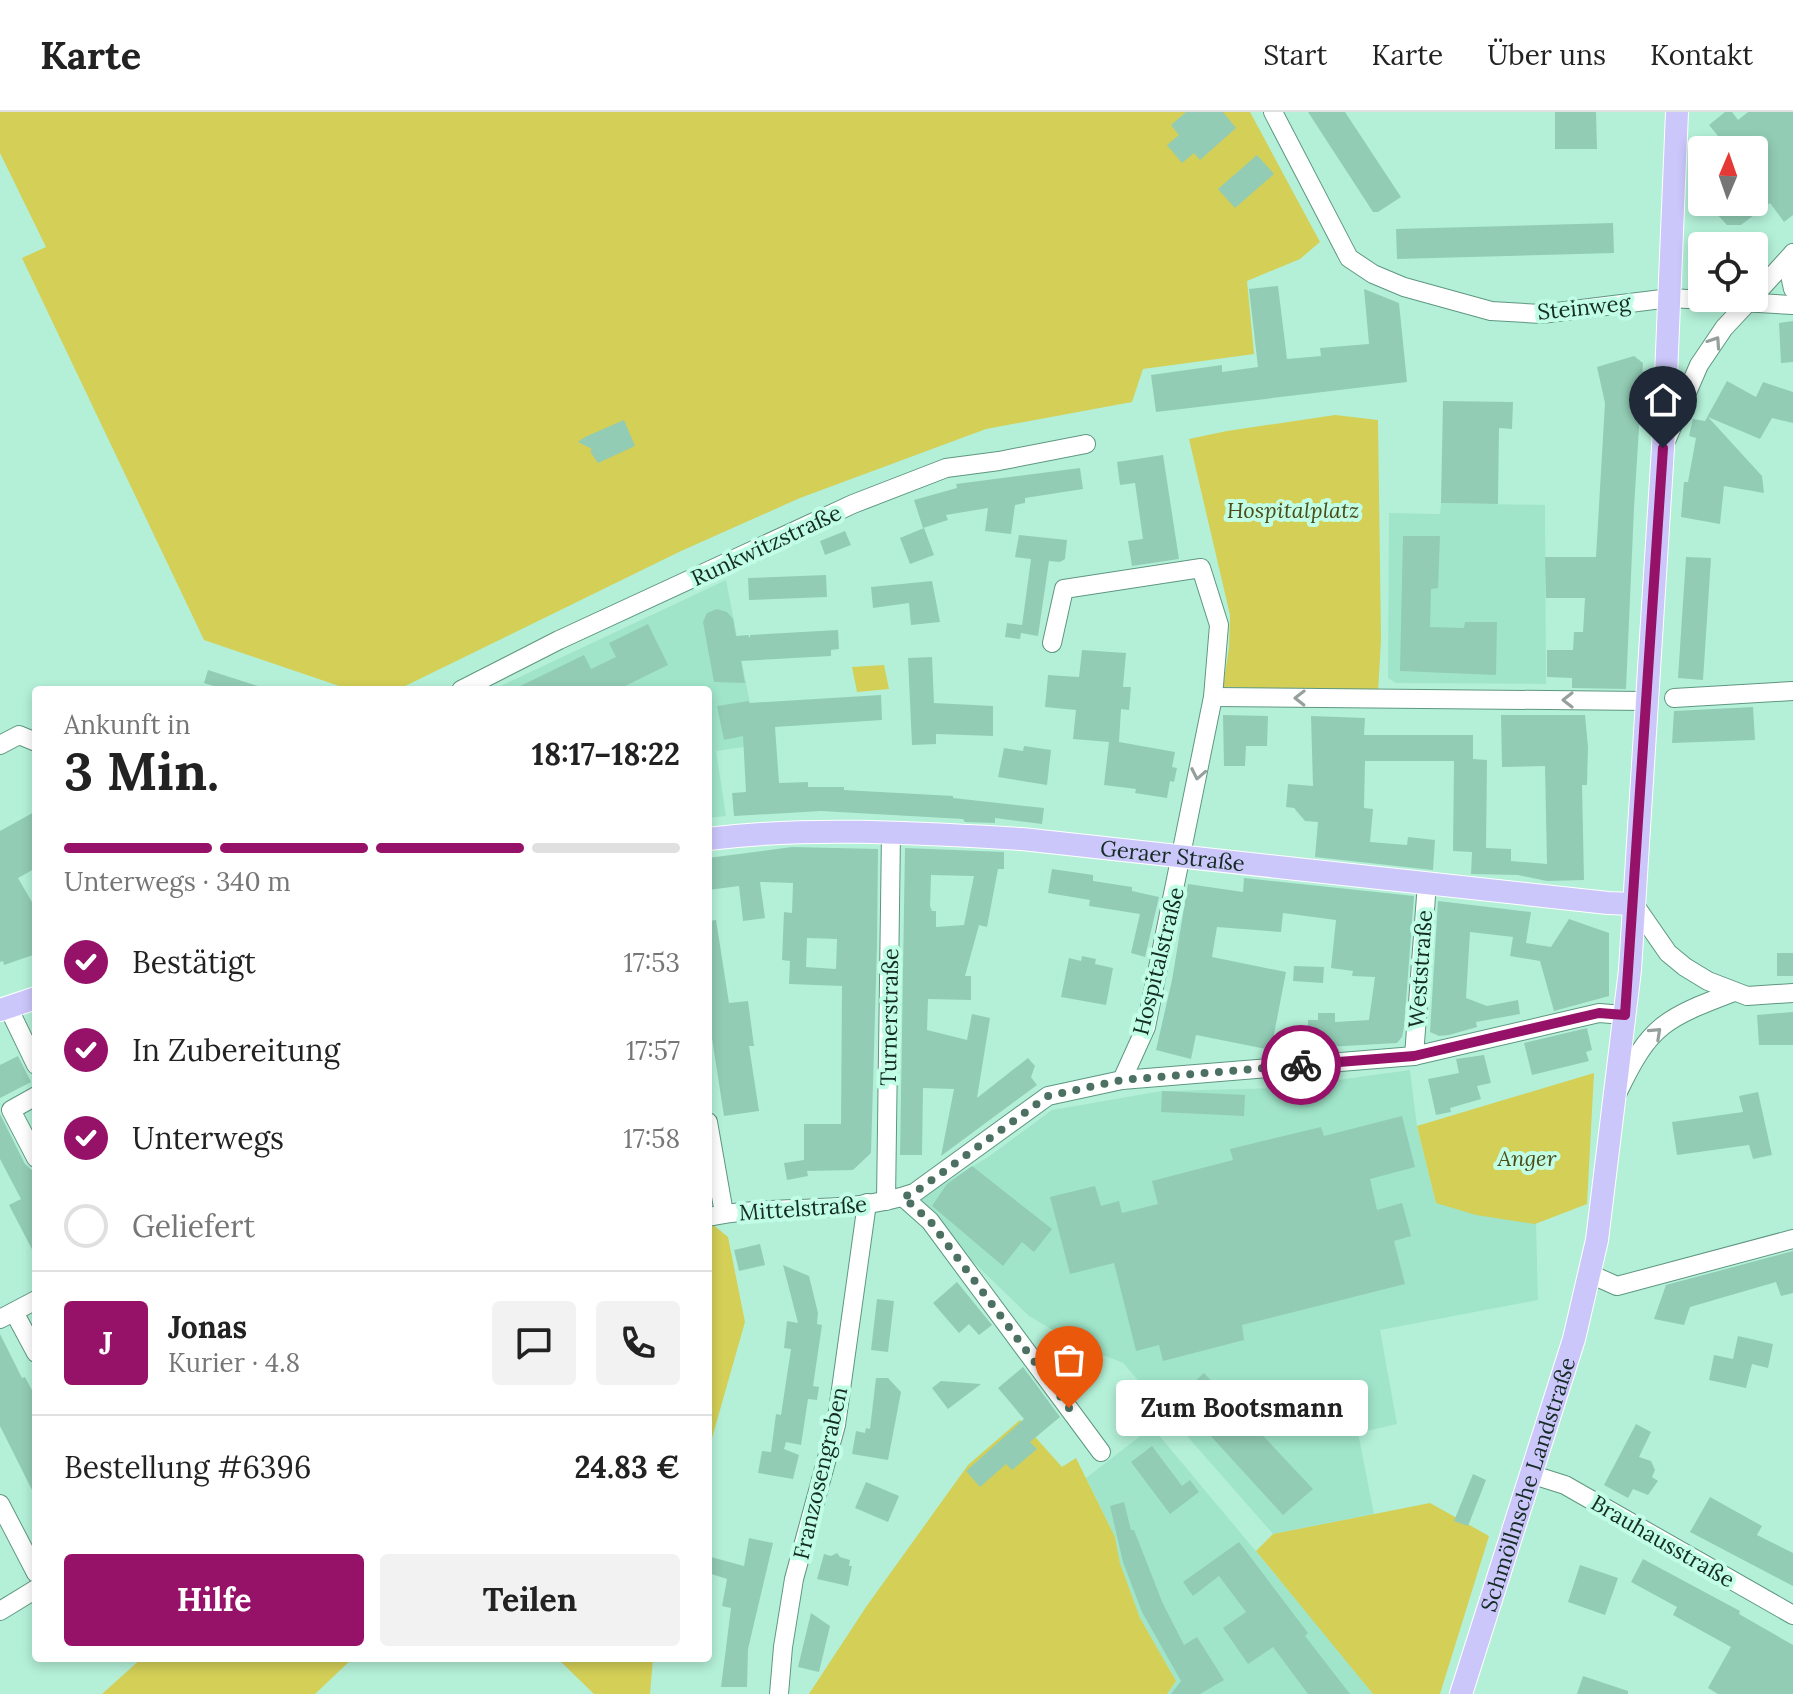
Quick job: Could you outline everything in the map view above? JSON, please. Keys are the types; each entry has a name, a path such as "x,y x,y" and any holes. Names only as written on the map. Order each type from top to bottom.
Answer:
{"main road":[{"name":"Schmöllnsche Landstraße","path":"1461,1694 1574,1339 1590,1274 1616,1098 1630,970 1663,448 1677,112"},
{"name":"Geraer Straße","path":"712,839 778,832 1022,839 1634,904"},
{"path":"4,1008 32,999"}],"street":[{"name":"Steinweg","path":"1273,112 1349,258 1373,274 1404,287 1491,311 1541,314 1688,298"},
{"path":"1793,253 1790,275 1793,289"},
{"path":"1768,281 1793,253"},
{"name":"Steinweg","path":"1768,301 1793,305"},
{"path":"1663,448 1699,365 1724,328 1739,312"},
{"name":"Runkwitzstraße","path":"469,686 559,640 853,504 946,468 1086,444"},
{"path":"1052,643 1064,589 1201,568 1219,625 1213,697 1646,701"},
{"path":"1674,698 1793,691"},
{"name":"Hospitalstraße","path":"1122,1080 1146,1027 1213,697"},
{"path":"0,745 19,735 32,740"},
{"name":"Turnerstraße","path":"885,1200 891,833"},
{"name":"Weststraße","path":"1414,1056 1427,883"},
{"path":"1634,904 1668,953 1708,981 1747,996 1793,993"},
{"path":"1616,1098 1633,1061 1651,1035 1679,1013 1734,992"},
{"path":"4,1008 32,1058"},
{"name":"Mittelstraße","path":"716,1215 885,1200 914,1193 1048,1096 1122,1080 1414,1056 1599,1013 1625,1015"},
{"path":"32,1098 11,1110 32,1150"},
{"path":"712,1168 716,1215"},
{"path":"885,1200 930,1221 1101,1452"},
{"name":"Franzosengraben","path":"779,1694 794,1579 836,1425 885,1200"},
{"path":"1590,1274 1617,1286 1793,1239"},
{"path":"32,1302 7,1315 32,1348"},
{"name":"Brauhausstraße","path":"1530,1474 1565,1485 1793,1615"},
{"path":"0,1504 32,1565"},
{"path":"0,1611 32,1591"}],"shaded area":[{"path":"1441,503 1545,505 1546,684 1396,683 1388,678 1389,513 1440,514"},
{"path":"726,580 758,745 716,751 726,816 712,818 712,686 501,686"},
{"path":"1410,1070 1417,1126 1436,1203 1536,1223 1538,1300 1380,1330 1397,1424 1358,1433 1374,1514 1273,1534 1123,1363 1078,1345 1029,1316 969,1258 920,1198 988,1157 1052,1110 1162,1091 1280,1088"},
{"path":"1152,1427 1373,1694 1167,1694 1176,1681 1140,1618 1120,1563 1115,1537 1086,1478"}],"green space":[{"path":"0,112 1250,112 1320,242 1300,259 1247,281 1254,354 1143,369 1132,402 986,429 800,498 681,551 405,686 339,686 204,640 22,258 46,247 0,153"},
{"name":"Hospitalplatz","path":"1335,415 1378,420 1381,640 1378,692 1223,687 1230,615 1189,439"},
{"path":"884,665 889,689 857,692 852,667"},
{"name":"Anger","path":"1594,1073 1587,1204 1535,1224 1476,1215 1436,1203 1417,1126"},
{"path":"712,1224 728,1237 745,1322 712,1438"},
{"path":"1020,1420 1062,1467 1076,1458 1115,1537 1120,1563 1140,1618 1176,1681 1167,1694 809,1694 866,1607 968,1465"},
{"path":"1430,1503 1489,1536 1440,1694 1373,1694 1256,1551 1273,1534"},
{"path":"138,1662 349,1662 315,1694 102,1694"},
{"path":"561,1662 653,1662 650,1694 594,1694"}],"building":[{"path":"1186,112 1223,112 1236,128 1200,160 1194,153 1182,163 1167,145 1179,135 1171,125"},
{"path":"1308,112 1345,112 1401,197 1373,212"},
{"path":"1555,112 1596,112 1597,149 1555,149"},
{"path":"1725,112 1732,112 1738,120 1748,112 1793,112 1793,215 1784,222 1770,203 1768,205 1768,136 1718,136 1709,125"},
{"path":"1257,155 1274,174 1235,208 1218,189"},
{"path":"1719,216 1753,216 1741,225 1727,225"},
{"path":"1613,223 1614,253 1397,259 1396,229"},
{"path":"1278,286 1287,359 1321,356 1320,348 1369,344 1364,289 1399,303 1407,382 1156,412 1151,375 1222,365 1222,372 1258,367 1249,289"},
{"path":"1793,321 1793,362 1781,363 1779,323"},
{"path":"1634,356 1643,363 1626,689 1572,688 1572,678 1547,677 1547,650 1573,650 1574,632 1583,632 1585,598 1546,598 1545,557 1596,557 1605,403 1597,367"},
{"path":"1727,381 1756,397 1763,382 1793,392 1793,423 1772,418 1760,439 1708,417 1762,476 1764,493 1724,486 1720,524 1681,517 1684,482 1688,482 1696,438 1689,436 1693,419 1705,421"},
{"path":"1443,401 1513,402 1512,429 1499,428 1498,504 1441,503"},
{"path":"624,420 635,446 598,463 590,451 592,449 578,442 585,437"},
{"path":"1163,455 1179,559 1132,566 1128,541 1143,539 1135,483 1120,485 1117,462"},
{"path":"1080,468 1083,489 1025,498 1025,503 1015,505 1011,534 985,531 988,508 946,515 948,520 923,528 914,500 957,488 956,484"},
{"path":"924,528 934,555 910,564 900,538"},
{"path":"845,531 851,545 825,555 820,541"},
{"path":"1019,535 1067,540 1065,559 1049,561 1038,636 1021,633 1031,559 1015,557"},
{"path":"1403,536 1440,536 1438,588 1431,589 1430,627 1464,628 1465,622 1497,622 1496,675 1400,671"},
{"path":"1686,557 1711,558 1703,680 1678,678"},
{"path":"826,575 827,597 749,600 748,578"},
{"path":"932,581 940,622 911,625 909,603 873,608 871,587"},
{"path":"717,609 727,612 733,619 736,636 748,635 750,638 750,635 838,630 839,649 831,650 831,656 741,661 745,683 714,682 703,622 707,613"},
{"path":"1007,623 1022,625 1020,639 1005,637"},
{"path":"648,624 668,665 625,686 520,686 584,655 591,669 616,657 609,643"},
{"path":"1082,650 1126,653 1123,687 1131,687 1129,710 1121,709 1119,742 1175,752 1172,767 1177,768 1174,782 1170,781 1167,798 1135,793 1136,789 1104,785 1109,742 1073,739 1076,710 1045,707 1048,675 1079,677"},
{"path":"932,657 934,703 993,706 993,736 936,734 936,744 912,745 908,658"},
{"path":"208,670 258,686 213,686 204,683"},
{"path":"881,695 882,720 775,727 779,783 808,782 808,787 953,796 1044,808 1042,824 995,818 995,823 965,822 963,819 821,811 734,816 732,793 746,792 743,736 724,740 717,706 749,701"},
{"path":"1753,707 1755,740 1672,743 1674,711"},
{"path":"1223,715 1268,716 1267,746 1246,746 1245,766 1224,766"},
{"path":"1501,715 1585,715 1588,747 1587,785 1582,785 1584,880 1547,881 1518,875 1471,874 1472,852 1453,851 1454,761 1365,761 1364,808 1373,809 1370,842 1407,845 1408,837 1435,840 1433,870 1315,857 1318,822 1305,821 1294,808 1286,807 1288,784 1313,786 1311,716 1365,718 1364,735 1473,735 1473,759 1487,760 1486,848 1511,849 1511,861 1547,864 1545,766 1502,767"},
{"path":"1024,746 1051,750 1047,785 998,777 1004,748 1023,751"},
{"path":"32,813 32,870 18,878 32,902 32,955 4,965 3,961 0,962 0,831"},
{"path":"792,847 878,849 871,1153 853,1170 807,1171 808,1176 787,1180 784,1163 804,1160 804,1124 841,1124 842,986 789,984 790,961 782,960 784,912 792,913 793,883 760,882 765,918 743,921 739,886 712,889 712,857","holes":["807,938 837,939 836,969 806,967"]},
{"path":"905,848 1004,852 1004,869 998,869 987,927 979,925 965,976 971,976 971,1000 928,999 927,1030 967,1040 972,1014 990,1018 977,1098 1028,1058 1035,1066 1031,1077 1037,1085 941,1156 954,1089 923,1088 922,1155 900,1155","holes":["931,875 974,876 964,925 936,927 936,911 932,911 930,906"]},
{"path":"1052,869 1093,875 1093,881 1132,887 1132,891 1159,897 1145,957 1131,953 1140,914 1089,906 1090,900 1048,893"},
{"path":"1244,878 1414,896 1404,1027 1397,1043 1309,1048 1308,1020 1318,1020 1318,1013 1335,1013 1335,1022 1369,1020 1375,977 1352,976 1353,971 1331,968 1336,920 1283,913 1281,932 1217,927 1212,957 1286,972 1271,1050 1196,1035 1191,1059 1156,1050 1172,980 1188,884 1243,892"},
{"path":"1438,901 1531,912 1526,943 1551,947 1569,919 1609,933 1609,996 1554,1011 1540,961 1510,956 1513,937 1470,932 1466,998 1487,1006 1518,1000 1520,1014 1476,1022 1477,1027 1449,1035 1439,1036 1430,1032"},
{"path":"712,920 716,920 729,1003 748,1001 754,1046 749,1046 759,1111 724,1116 712,1038"},
{"path":"1777,953 1793,953 1793,976 1777,976"},
{"path":"1082,956 1096,959 1095,964 1113,968 1106,1005 1061,997 1069,958 1081,961"},
{"path":"1294,966 1324,967 1323,983 1293,981"},
{"path":"1793,1012 1793,1045 1759,1045 1757,1015"},
{"path":"1587,1028 1592,1050 1586,1052 1589,1061 1532,1075 1524,1043"},
{"path":"1484,1055 1491,1083 1477,1086 1481,1099 1436,1115 1428,1079 1459,1073 1456,1059"},
{"path":"18,1056 31,1082 0,1098 0,1065"},
{"path":"1162,1091 1245,1095 1244,1116 1161,1112"},
{"path":"1758,1092 1772,1155 1753,1159 1749,1145 1677,1155 1672,1122 1743,1112 1739,1096"},
{"path":"0,1114 25,1164 32,1170 32,1249 9,1205 21,1199 0,1159"},
{"path":"1402,1116 1415,1167 1370,1179 1377,1210 1402,1203 1411,1236 1394,1241 1405,1284 1242,1325 1244,1340 1163,1361 1159,1345 1136,1351 1114,1263 1070,1274 1050,1197 1095,1186 1101,1206 1119,1201 1122,1213 1158,1204 1152,1181 1233,1160 1230,1149 1321,1127 1324,1136"},
{"path":"972,1166 1052,1229 1034,1252 1022,1242 1003,1266 932,1206 947,1184"},
{"path":"760,1244 765,1265 739,1271 734,1250"},
{"path":"1793,1251 1793,1293 1781,1296 1776,1282 1690,1307 1684,1325 1654,1319 1666,1285"},
{"path":"783,1265 809,1276 818,1313 817,1324 822,1325 813,1386 819,1387 817,1400 808,1399 801,1445 786,1442 784,1449 799,1455 793,1479 758,1473 762,1451 771,1452 776,1414 781,1415 791,1349 784,1348 787,1321 798,1323"},
{"path":"957,1282 992,1325 979,1335 969,1324 959,1333 933,1303"},
{"path":"877,1299 894,1301 888,1352 871,1350"},
{"path":"0,1334 22,1378 25,1377 32,1390 32,1490 0,1426"},
{"path":"1738,1336 1773,1344 1768,1368 1752,1364 1746,1388 1709,1380 1714,1355 1733,1359"},
{"path":"1023,1367 1060,1417 1030,1442 1037,1449 1012,1470 1006,1464 980,1487 966,1471 1024,1419 998,1388"},
{"path":"1204,1373 1313,1489 1283,1515 1176,1398"},
{"path":"876,1378 888,1378 901,1392 888,1460 852,1454 856,1431 865,1433 866,1428 870,1429"},
{"path":"941,1381 981,1384 948,1409 932,1388"},
{"path":"1636,1424 1651,1432 1639,1457 1651,1461 1655,1470 1652,1477 1658,1481 1648,1495 1633,1489 1628,1498 1604,1485"},
{"path":"1152,1446 1182,1486 1190,1480 1199,1492 1170,1514 1131,1462"},
{"path":"1473,1474 1486,1480 1468,1526 1454,1521"},
{"path":"866,1482 899,1496 888,1522 855,1508"},
{"path":"1710,1497 1762,1526 1757,1535 1793,1553 1793,1586 1690,1532"},
{"path":"1124,1502 1131,1530 1134,1530 1163,1604 1184,1645 1197,1637 1224,1680 1200,1694 1171,1694 1181,1681 1142,1612 1123,1562 1110,1506"},
{"path":"749,1538 773,1543 748,1649 747,1687 721,1687 731,1608 722,1606 727,1579 712,1574 712,1557 744,1566"},
{"path":"1239,1542 1350,1694 1308,1694 1273,1647 1248,1664 1223,1628 1246,1612 1219,1576 1193,1596 1183,1582"},
{"path":"837,1553 850,1560 849,1566 852,1566 848,1586 817,1579 824,1554 831,1556"},
{"path":"1643,1559 1740,1611 1739,1614 1793,1645 1793,1694 1718,1694 1708,1688 1731,1647 1673,1615 1677,1607 1631,1582"},
{"path":"1580,1565 1618,1578 1605,1615 1568,1602"},
{"path":"811,1613 830,1626 819,1672 798,1667"},
{"path":"1583,1676 1628,1691 1628,1694 1577,1694"}],"way so far":[{"path":"1069,1408 930,1221 903,1197 914,1193 1048,1096 1122,1080 1301,1065"}],"place":[{"name":"Zum Bootsmann","path":"1069,1408"}],"route":[{"path":"1301,1065 1414,1056 1599,1013 1625,1015 1663,448"}]}
